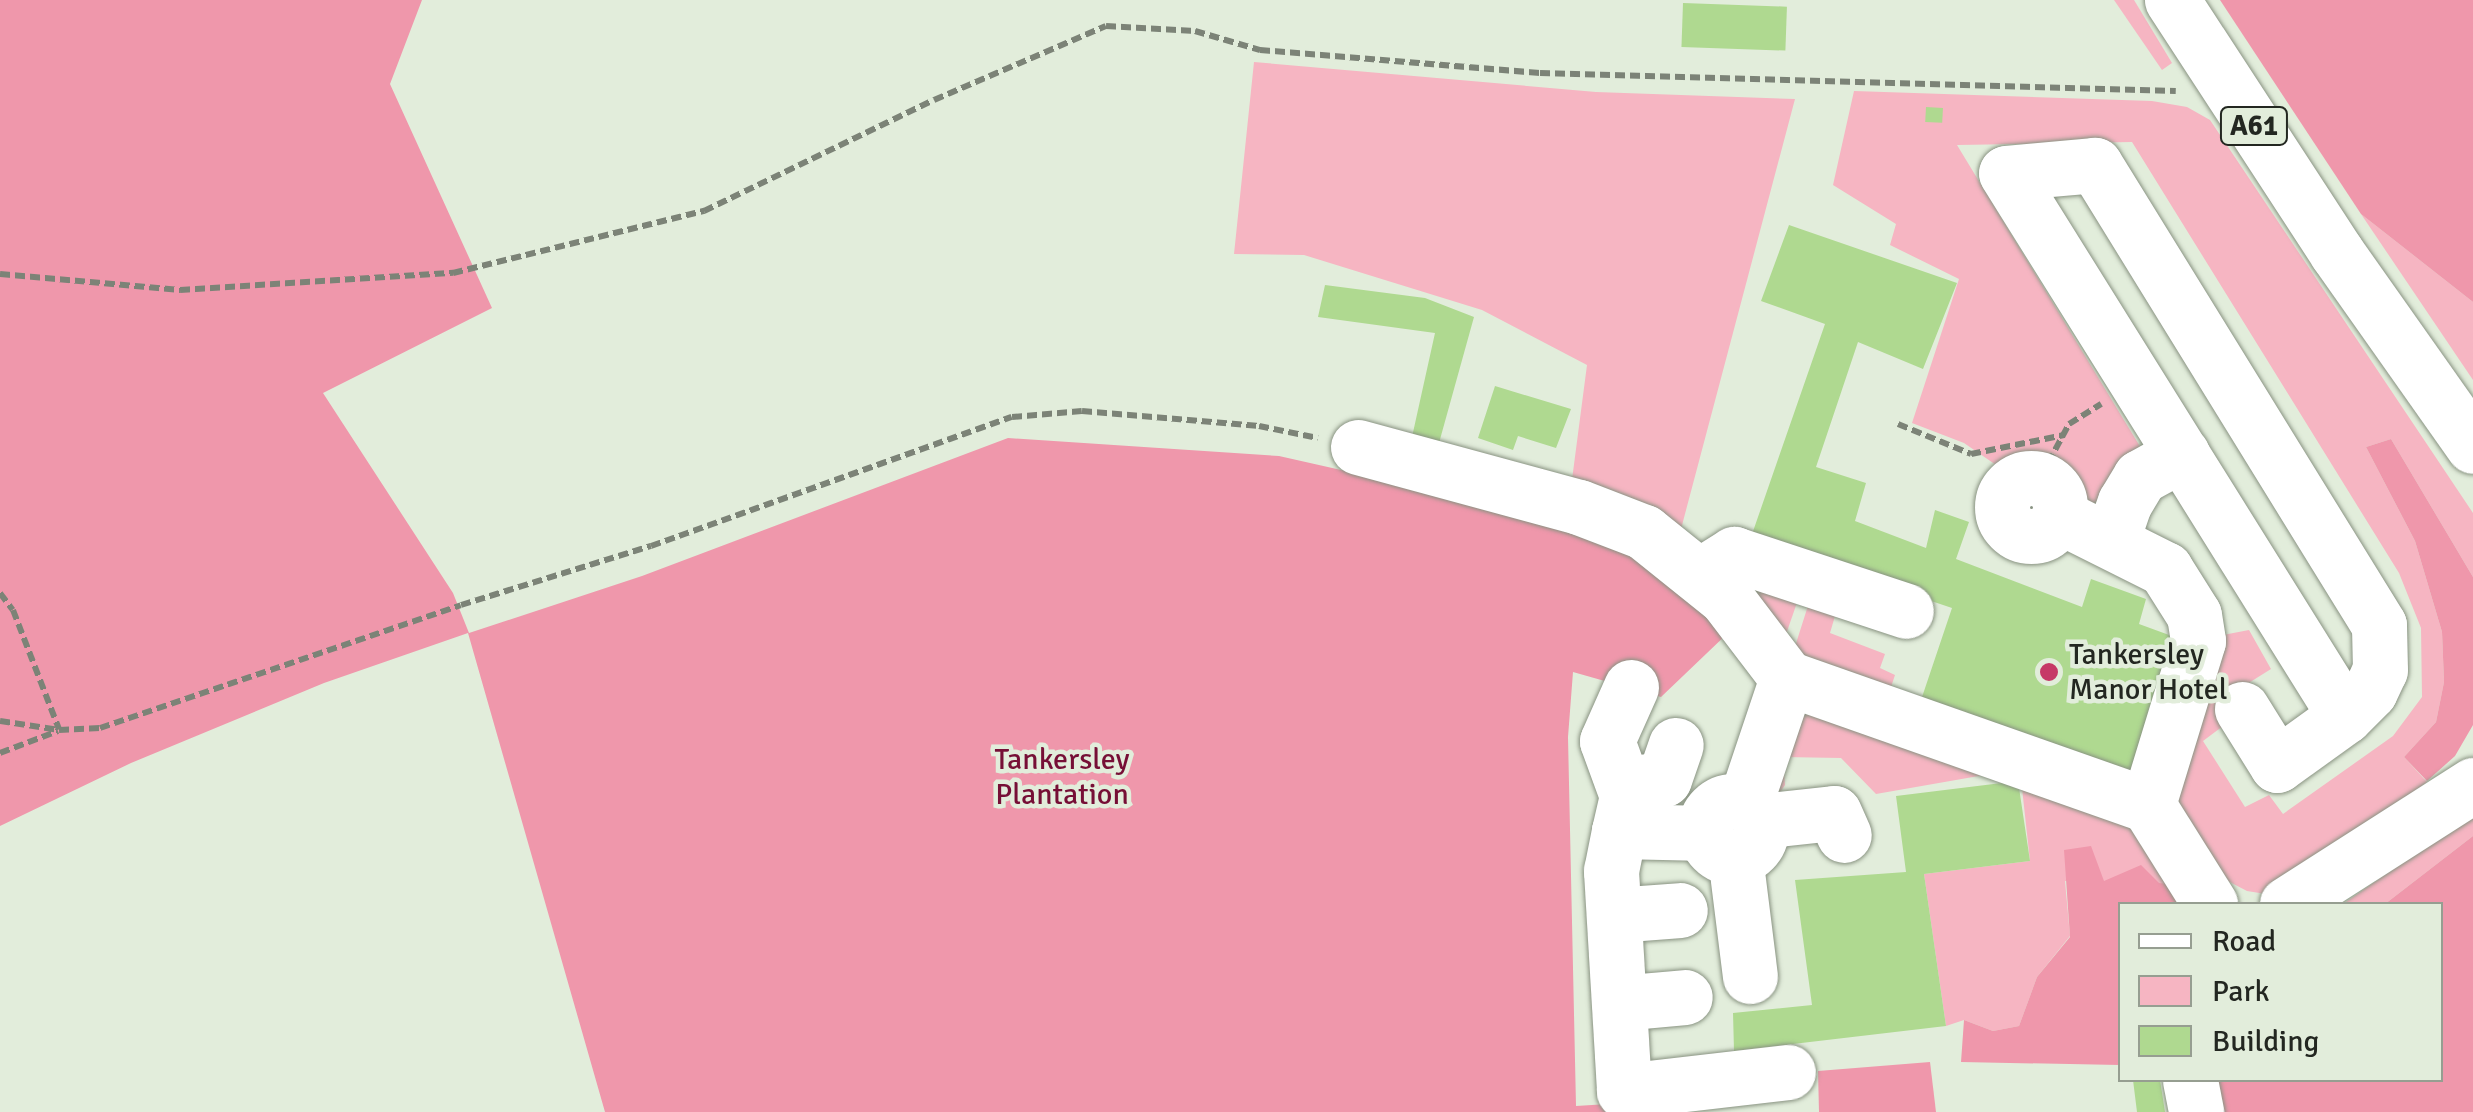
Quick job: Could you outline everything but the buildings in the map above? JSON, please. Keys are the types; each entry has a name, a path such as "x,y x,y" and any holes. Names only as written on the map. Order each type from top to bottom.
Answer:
{"main road":[{"name":"A61","path":"2172,0 2336,253 2473,446"},
{"path":"2242,709 2277,765 2345,716 2370,691 2380,670 2379,625 2095,166 2006,173 2345,716"},
{"path":"1358,447 1595,513 1644,532 1702,574 1726,598 1787,678 2148,805 2209,902"},
{"path":"2112,538 2124,502 2140,477 2182,454"},
{"path":"2054,476 2112,538 2165,569 2194,616 2198,641 2148,805"},
{"path":"1702,574 1734,554 1906,611"},
{"path":"2198,641 2277,604"},
{"path":"1750,976 1736,828 1787,678"},
{"path":"1623,814 1608,740 1631,687"},
{"path":"1676,744 1664,780 1642,782 1623,814 1611,871 1624,1092 1788,1072"},
{"path":"2289,902 2464,781"},
{"path":"1623,814 1736,828 1834,812 1844,835"},
{"path":"1614,915 1680,910"},
{"path":"1619,1003 1685,997"},
{"path":"2190,1082 2196,1112"}],"path":[{"path":"0,274 180,290 452,273 704,211 934,100 1106,26 1195,31 1260,50 1540,73 2150,94 2227,86"},
{"path":"1898,424 1971,454 2054,476 2069,424 2136,382"},
{"path":"0,721 59,730 100,728 651,546 1012,417 1082,411 1122,414 1259,426 1358,447"},
{"path":"0,592 13,610 59,730"},
{"path":"0,752 59,730"}],"green space":[{"name":"Tankersley Plantation","path":"0,0 422,0 390,84 492,308 323,393 453,593 469,633 642,576 1008,438 1279,456 1625,534 1729,632 1661,697 1573,672 1568,737 1576,1106 1608,1104 1609,1112 605,1112 468,633 324,683 131,763 0,826"},
{"path":"2114,0 2134,0 2172,63 2162,70"},
{"path":"2220,0 2473,0 2473,302 2361,214"},
{"path":"1254,62 1596,92 1795,99 1672,563 1567,518 1587,365 1482,310 1304,255 1234,254"},
{"path":"1854,91 2152,101 2187,107 2210,120 2473,513 2473,577 2391,439 2366,447 2415,541 2442,632 2444,682 2436,722 2404,757 2427,782 2301,878 2272,895 2247,891 2224,879 2169,797 2223,635 2249,630 2271,669 2215,704 2223,726 2203,741 2245,807 2269,795 2283,814 2393,736 2422,697 2421,628 2399,573 2132,142 1957,145 2144,453 2097,506 2078,497 2062,471 2024,462 1999,467 1964,443 1912,423 1959,279 1890,245 1896,224 1833,185"},
{"path":"2361,214 2473,302 2473,380"},
{"path":"2391,439 2473,577 2473,725 2455,756 2427,781 2404,757 2436,722 2444,682 2442,632 2415,541 2366,447"},
{"path":"1802,588 1782,646 1748,590"},
{"path":"1813,590 1840,599 1830,633 1885,654 1880,668 1895,675 1888,696 1792,656"},
{"path":"1824,706 2013,770 1876,794 1841,758 1783,757 1785,785 1776,798 1772,770 1781,733 1797,714"},
{"path":"2021,779 2127,818 2182,886 2065,881 2070,936 2037,977 2019,1026 1993,1031 1964,1020 1946,1026 1924,874 2030,861"},
{"path":"2473,814 2473,836 2388,902 2346,902"},
{"path":"2473,836 2473,1112 2222,1112 2218,1082 2443,1082 2443,902 2388,902"},
{"path":"2091,846 2104,881 2141,865 2159,883 2182,886 2191,902 2118,902 2118,1065 1961,1062 1964,1020 1993,1031 2019,1026 2037,977 2070,937 2064,850"},
{"path":"1930,1062 1936,1112 1819,1112 1818,1071"}],"place":[{"name":"Tankersley Manor Hotel","path":"2049,672"}]}
